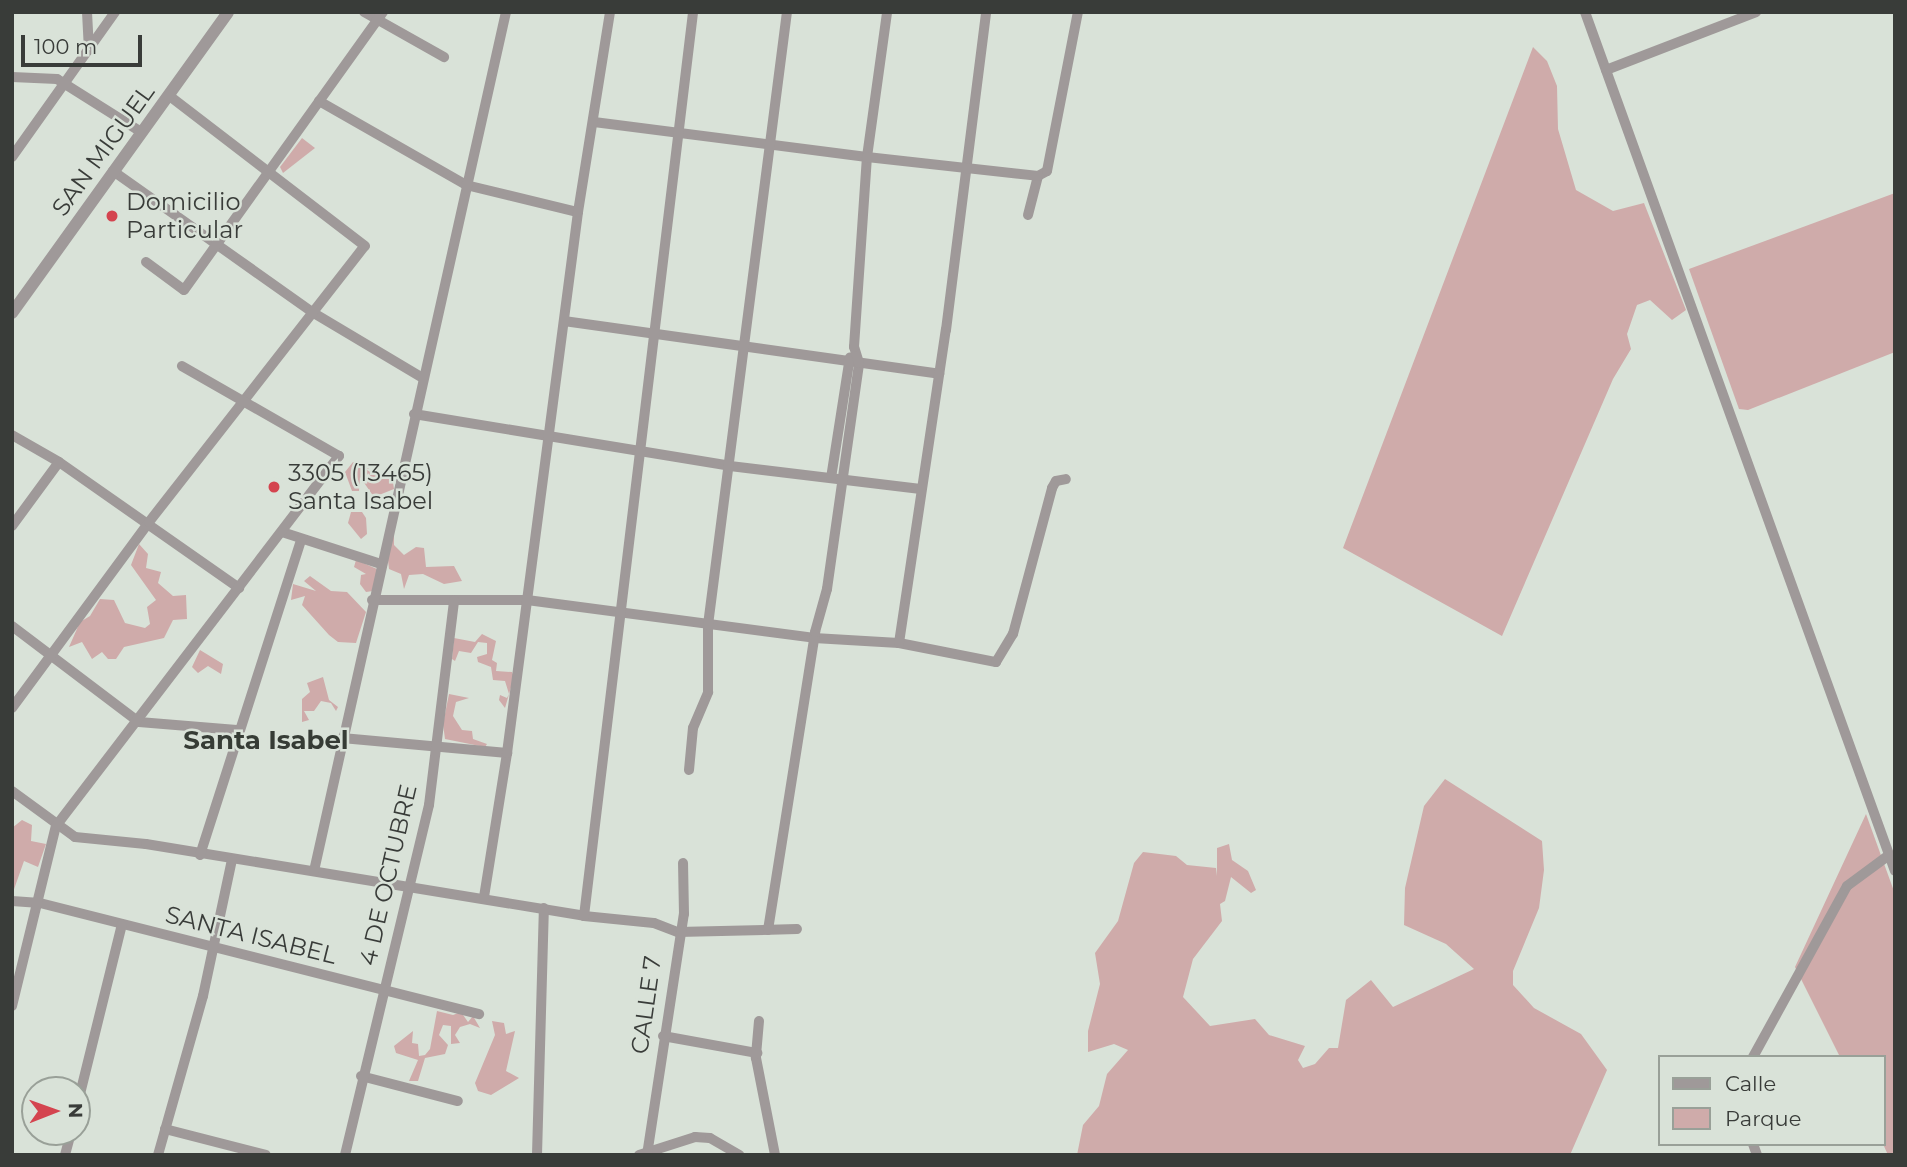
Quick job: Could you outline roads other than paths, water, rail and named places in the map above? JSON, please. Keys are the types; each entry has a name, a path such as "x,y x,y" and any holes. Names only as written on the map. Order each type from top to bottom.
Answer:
{"street":[{"path":"87,12 89,50"},
{"path":"12,157 115,12"},
{"name":"SAN MIGUEL","path":"12,313 17,295 113,172 228,12"},
{"path":"364,12 380,17 444,57"},
{"path":"314,871 421,377 506,12"},
{"path":"484,897 508,753 578,212 610,12"},
{"path":"584,916 693,12"},
{"path":"688,770 693,728 708,692 708,625 787,12"},
{"path":"768,930 814,638 827,589 837,479 853,362 867,158 887,12"},
{"path":"900,643 968,169 986,12"},
{"path":"594,122 867,158 1038,176 1047,171 1076,12"},
{"path":"1585,12 1895,871"},
{"path":"1606,70 1756,12"},
{"path":"146,262 184,290 215,242 380,17"},
{"path":"12,77 46,77 65,83 141,132"},
{"path":"12,708 149,522 365,246 168,95"},
{"path":"319,101 466,185 578,212"},
{"path":"113,172 312,312 421,377"},
{"path":"1028,215 1038,176"},
{"path":"564,321 939,374"},
{"path":"12,1006 35,902 56,826 139,722 338,456 181,366"},
{"path":"414,414 547,439 730,466 921,489"},
{"path":"12,435 59,461 239,588"},
{"path":"12,526 59,461"},
{"path":"373,600 527,600 620,610 708,625 814,638 900,643 988,663 1003,656 1013,634 1052,488 1056,481 1066,479"},
{"path":"282,532 381,564"},
{"path":"200,855 237,730 301,540"},
{"name":"4 DE OCTUBRE","path":"345,1155 381,991 410,885 437,747 454,601"},
{"path":"12,626 139,722 237,730"},
{"path":"342,738 508,753"},
{"path":"12,791 56,826 75,837 146,844 200,855 484,897 584,916 654,923 678,932 797,929"},
{"path":"1754,1055 1847,886 1889,855"},
{"path":"158,1155 203,996 211,945 232,860"},
{"name":"CALLE 7","path":"644,1154 678,932 684,915 683,863"},
{"name":"SANTA ISABEL","path":"12,901 35,902 479,1014"},
{"path":"537,1155 544,908"},
{"path":"84,1076 122,924"},
{"path":"759,1021 757,1053 775,1155"},
{"path":"663,1036 757,1053"},
{"path":"361,1076 458,1101"},
{"path":"165,1129 266,1155"},
{"path":"644,1154 695,1137 710,1138 739,1155"}],"place":[{"name":"Domicilio Particular","path":"112,216"},
{"name":"3305 (13465) Santa Isabel","path":"274,487"}],"district":[{"name":"Santa Isabel","path":"266,741"}]}
